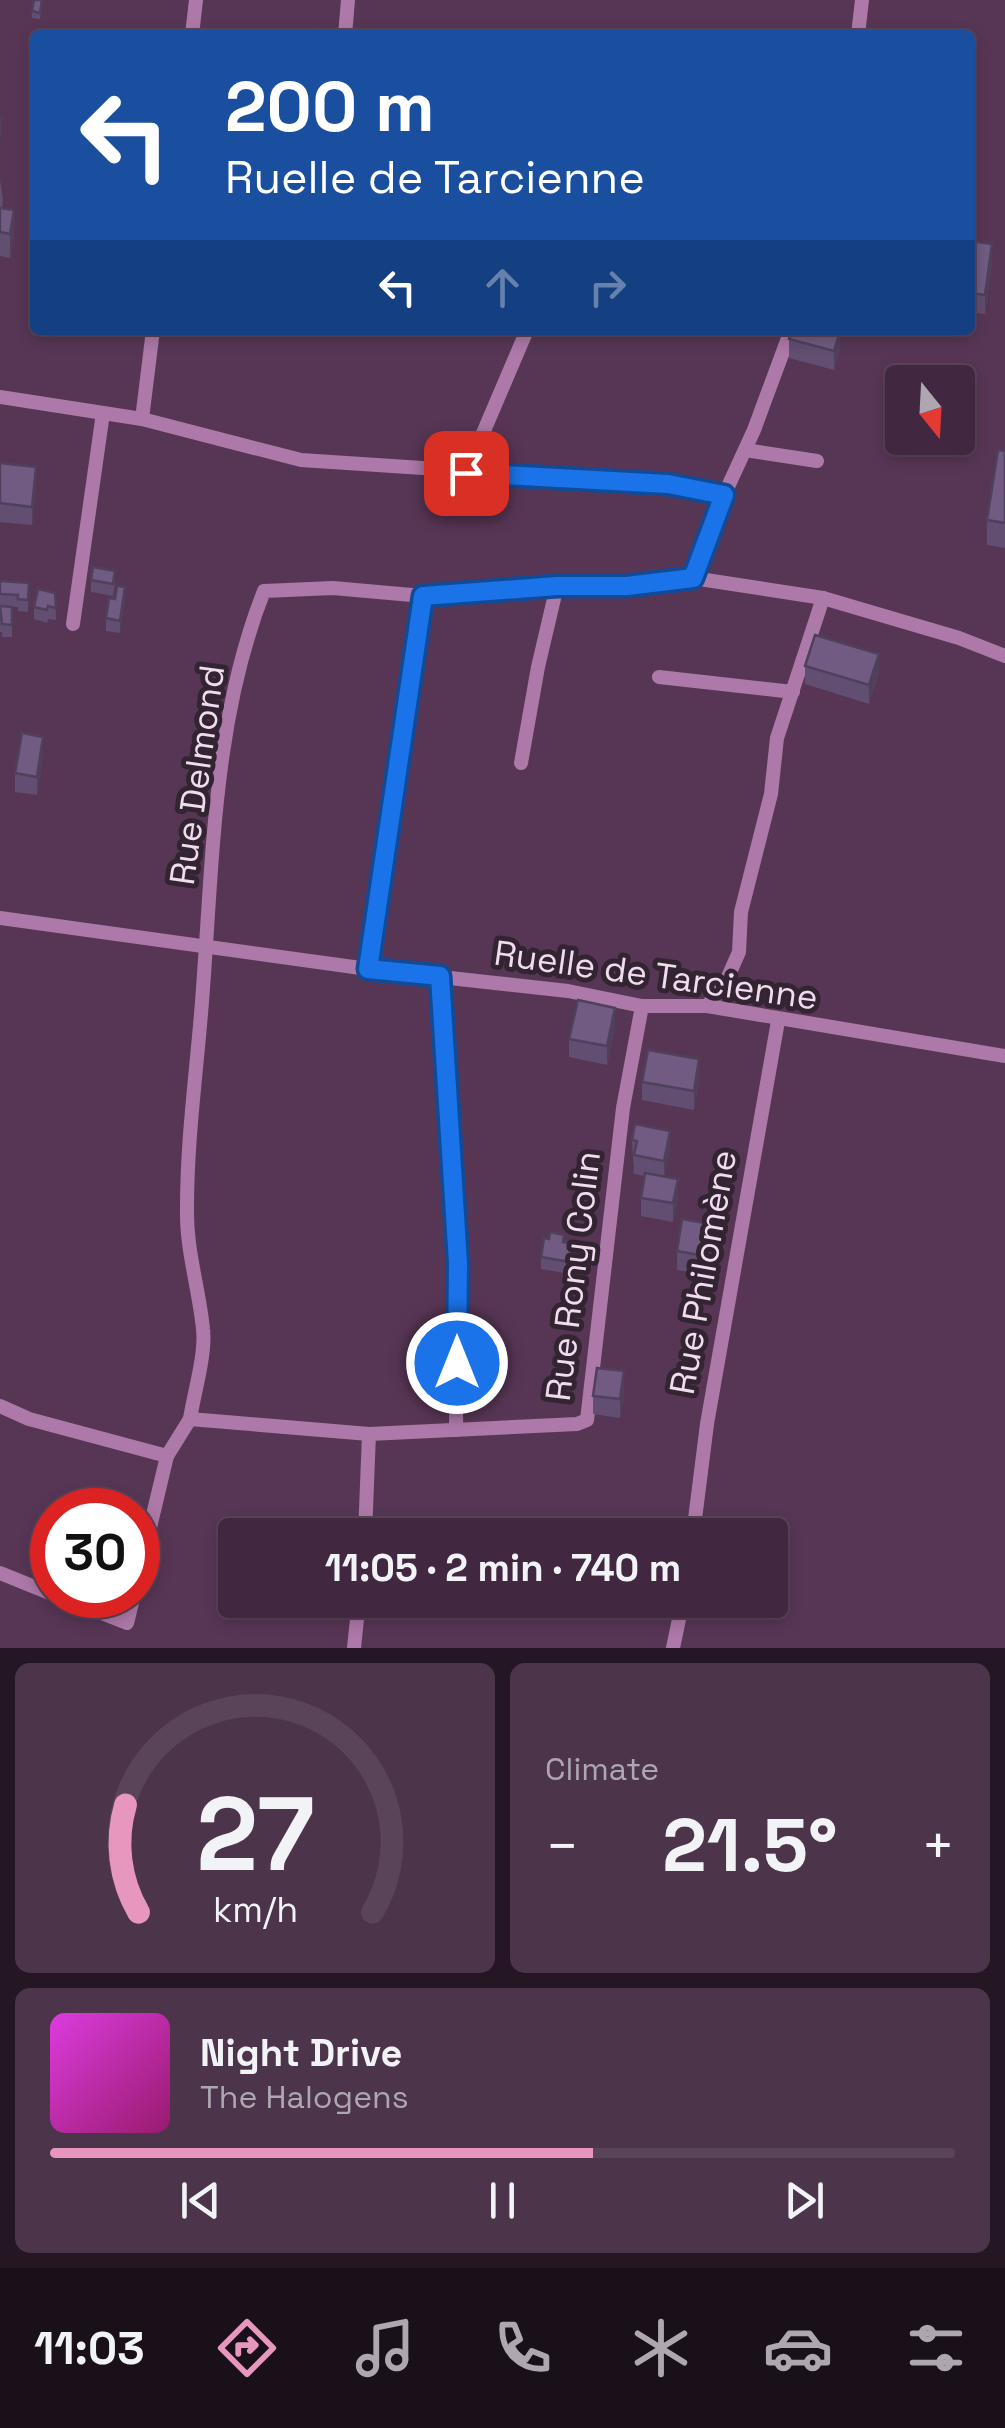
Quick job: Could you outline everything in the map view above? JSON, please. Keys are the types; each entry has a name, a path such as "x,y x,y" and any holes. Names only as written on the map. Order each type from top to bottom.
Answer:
{"street":[{"path":"193,30 196,0"},
{"path":"345,30 348,0"},
{"path":"859,30 862,0"},
{"path":"142,419 152,335"},
{"path":"466,473 524,335"},
{"path":"693,578 789,335"},
{"path":"0,397 142,419 301,460 668,484 724,495"},
{"path":"74,624 103,413"},
{"path":"745,450 817,461"},
{"name":"Rue Delmond","path":"190,1419 204,1332 186,1230 187,1145 200,1040 216,810 228,715 249,628 264,591 333,588 423,596 557,586 627,586 693,578 823,598 960,638 1005,656"},
{"path":"521,764 557,586"},
{"path":"368,969 423,596"},
{"path":"706,1006 724,986 739,952 741,912 771,794 777,738 823,598"},
{"path":"659,676 793,692"},
{"name":"Ruelle de Tarcienne","path":"0,918 368,969 568,992 642,1006 706,1006 1005,1056"},
{"path":"440,976 458,1263 456,1430"},
{"name":"Rue Rony Colin","path":"190,1419 369,1434 577,1424 587,1420 624,1108 642,1006"},
{"name":"Rue Philomène","path":"696,1518 706,1424 778,1020"},
{"path":"0,1406 29,1419 167,1456"},
{"path":"159,1488 167,1456 190,1419"},
{"path":"366,1518 369,1434"},
{"path":"0,1573 30,1585"},
{"path":"354,1648 356,1618"},
{"path":"673,1648 679,1618"}],"building":[{"path":"34,0 42,0 40,13 32,11"},
{"path":"0,208 14,210 10,234 0,232"},
{"path":"975,242 992,244 985,295 975,294"},
{"path":"790,335 839,335 834,351 789,339"},
{"path":"998,450 1005,451 1005,523 987,520"},
{"path":"0,463 36,467 32,507 0,503"},
{"path":"93,567 115,571 113,584 91,580"},
{"path":"0,581 29,583 28,600 0,594"},
{"path":"117,586 125,587 120,621 106,618 109,598 115,599"},
{"path":"38,589 55,593 56,608 34,607"},
{"path":"0,606 12,607 12,625 2,624"},
{"path":"815,635 879,654 869,685 805,666"},
{"path":"22,733 43,737 37,777 15,773"},
{"path":"578,1000 615,1008 607,1046 569,1039"},
{"path":"648,1050 699,1059 694,1091 642,1082"},
{"path":"635,1124 670,1131 664,1161 634,1155"},
{"path":"645,1173 678,1179 673,1203 641,1198"},
{"path":"682,1219 704,1223 703,1232 708,1233 700,1255 677,1251"},
{"path":"550,1232 564,1235 563,1242 579,1245 576,1263 541,1257 544,1238 549,1239"},
{"path":"597,1368 624,1371 620,1399 593,1396"}],"route":[{"path":"457,1363 458,1263 440,976 368,969 423,596 557,586 627,586 693,578 724,495 668,484 466,473"}]}
